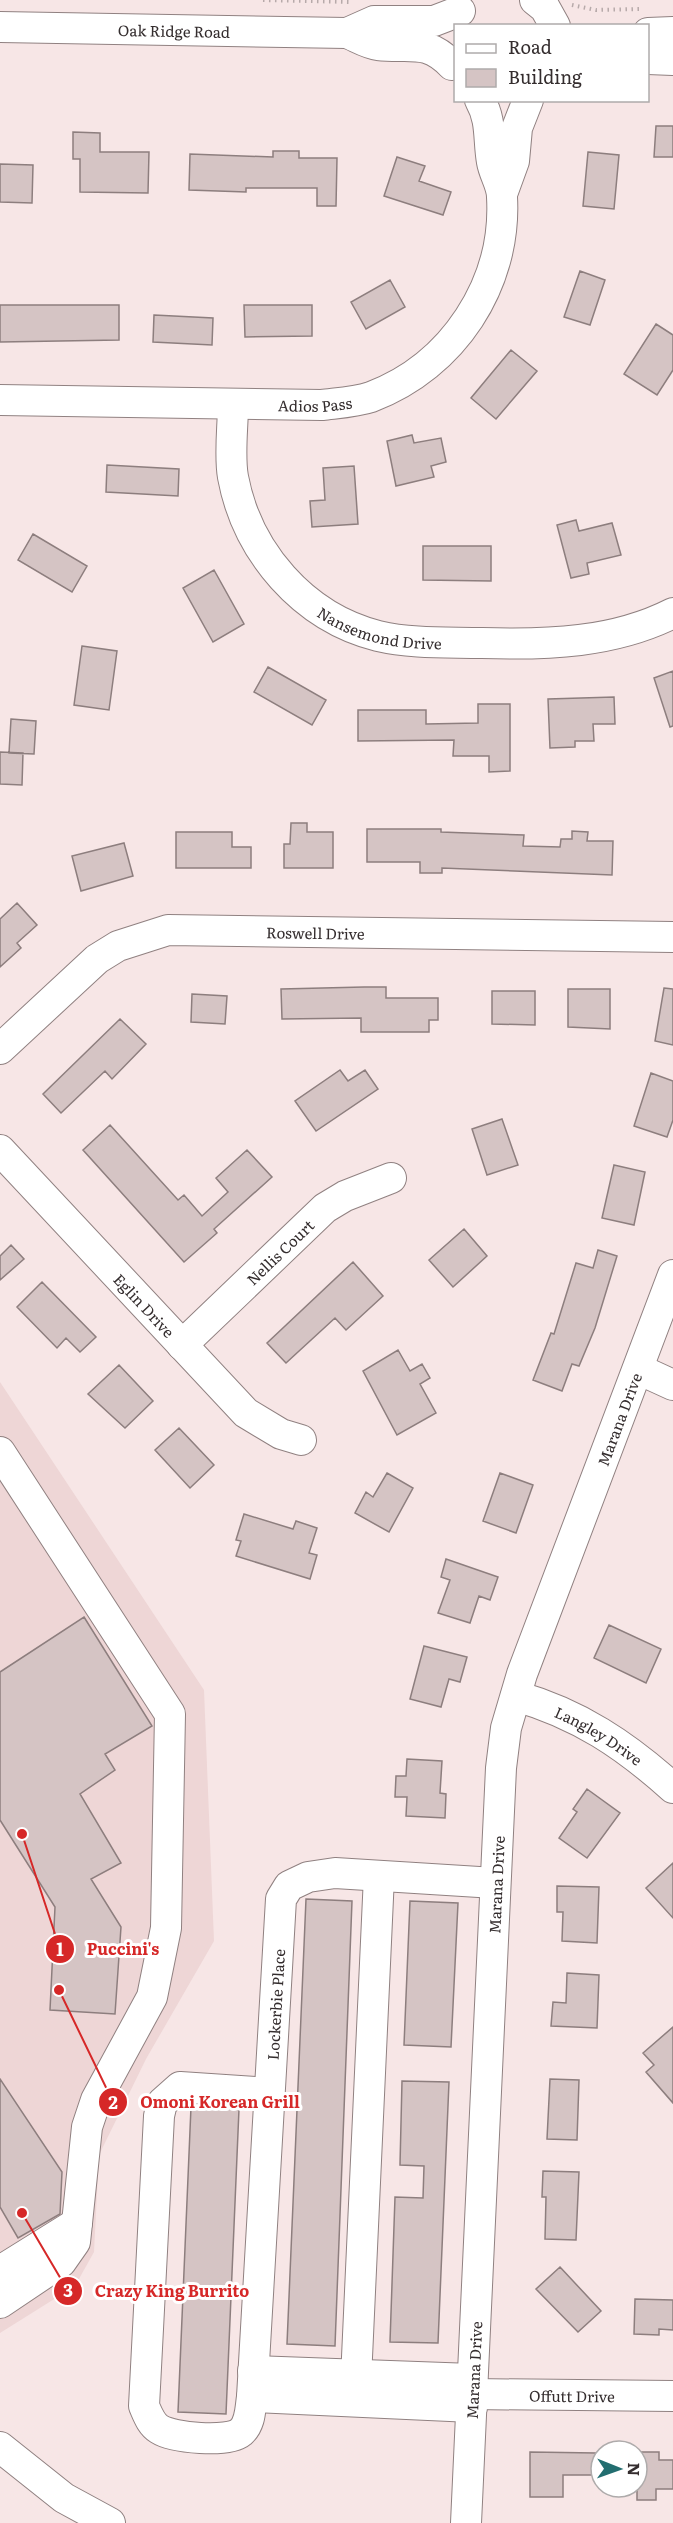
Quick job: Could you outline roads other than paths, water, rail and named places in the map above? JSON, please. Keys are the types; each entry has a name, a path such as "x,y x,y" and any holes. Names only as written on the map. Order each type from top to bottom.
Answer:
{"street":[{"name":"Oak Ridge Road","path":"347,33 374,21 434,21 466,5"},
{"path":"456,24 466,5"},
{"path":"646,21 673,32"},
{"name":"Oak Ridge Road","path":"0,27 347,33 377,45 424,47 443,56 454,69"},
{"path":"454,28 449,37 454,69"},
{"path":"649,59 673,60"},
{"name":"Adios Pass","path":"481,102 489,120 492,162 502,194"},
{"name":"Adios Pass","path":"0,400 233,404 348,402 371,397 423,368 455,339 480,303 500,244 502,194 513,161 518,121 527,102"},
{"name":"Nansemond Drive","path":"233,404 233,475 248,526 260,551 277,572 317,609 358,630 408,640 525,645 564,643 627,631 673,613"},
{"name":"Roswell Drive","path":"0,1049 96,959 118,946 168,930 673,937"},
{"name":"Eglin Drive","path":"0,1150 246,1413 281,1434 301,1440"},
{"name":"Nellis Court","path":"182,1345 325,1208 345,1196 391,1178"},
{"name":"Marana Drive","path":"466,2523 495,1883 501,1768 506,1728 673,1275"},
{"path":"638,1369 673,1384"},
{"path":"0,1452 170,1714 166,1928 152,1997 96,2100 87,2127 75,2242 61,2262 0,2303"},
{"name":"Langley Drive","path":"516,1696 546,1705 605,1734 633,1753 673,1788"},
{"name":"Lockerbie Place","path":"269,2093 180,2087 162,2103 159,2116 144,2406 157,2428 172,2436 228,2438 241,2432 249,2419 281,1899 289,1886 308,1877 335,1873 495,1883"},
{"path":"355,2388 379,1876"},
{"path":"0,2271 77,2223"},
{"path":"252,2384 472,2393"},
{"name":"Offutt Drive","path":"472,2393 673,2396"},
{"path":"0,2447 64,2498 110,2523"}],"place":[{"name":"Puccini's","path":"22,1834"},
{"name":"Omoni Korean Grill","path":"59,1990"},
{"name":"Crazy King Burrito","path":"22,2213"}]}
